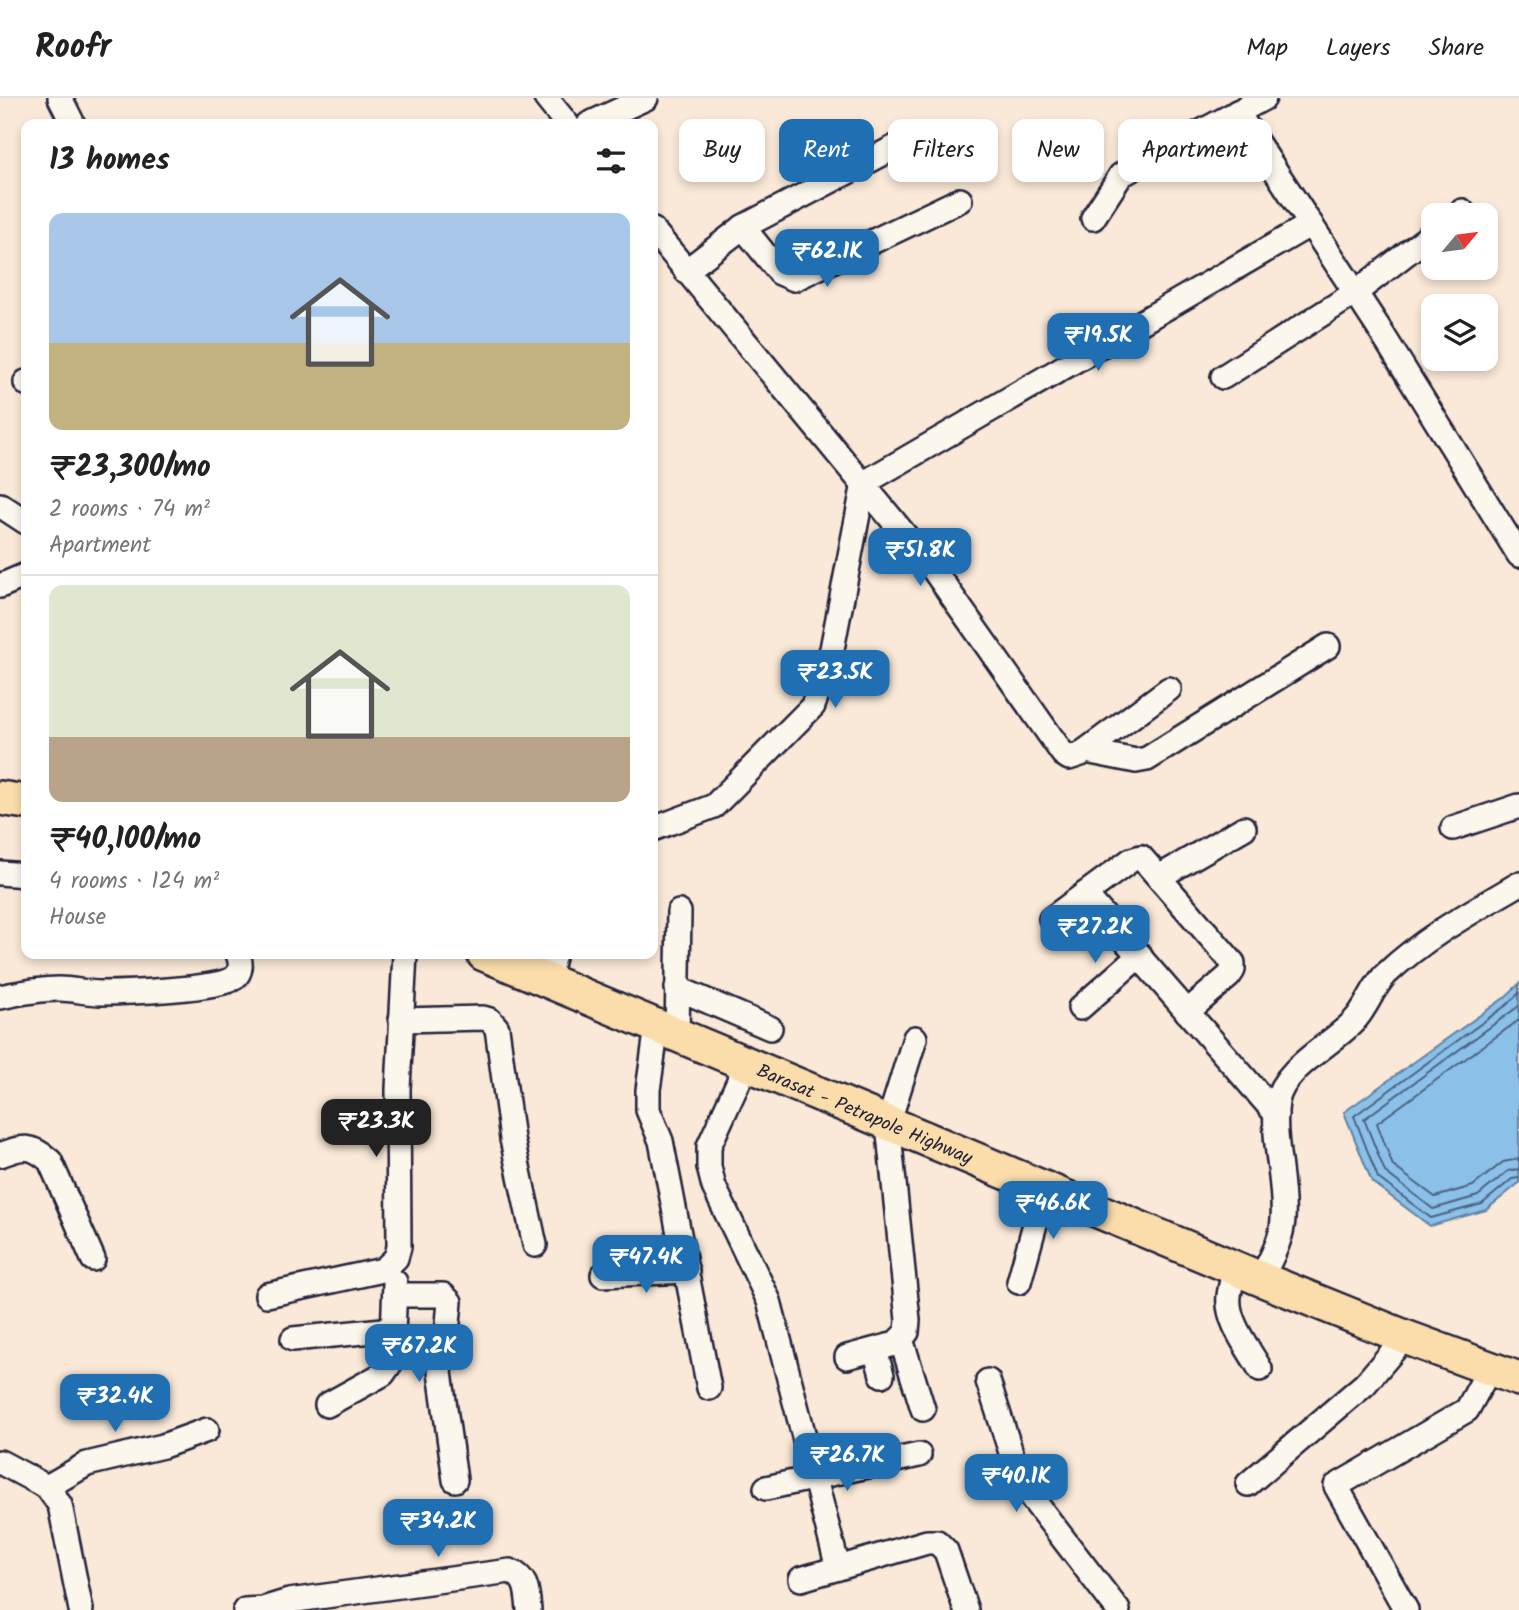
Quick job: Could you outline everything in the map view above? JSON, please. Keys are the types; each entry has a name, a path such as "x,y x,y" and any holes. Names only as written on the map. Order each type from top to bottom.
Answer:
{"highway":[{"path":"0,798 21,801"},
{"name":"Barasat - Petrapole Highway","path":"509,959 550,967 667,1030 888,1124 1248,1274 1405,1337 1505,1373"}],"street":[{"path":"60,98 71,119"},
{"path":"546,98 563,119"},
{"path":"600,119 646,98"},
{"path":"1093,218 1121,175 1230,109 1264,98"},
{"path":"1230,109 1356,293 1519,555"},
{"path":"686,271 743,227 888,151"},
{"path":"743,227 780,273 794,279 960,200"},
{"path":"658,827 714,806 813,706 832,649 864,483 1311,225"},
{"path":"658,241 864,483 933,569 1063,754 1069,758 1086,751 1169,689"},
{"path":"1223,377 1356,293 1421,242"},
{"path":"0,505 21,519"},
{"path":"0,586 21,577"},
{"path":"1086,751 1136,761 1147,759 1328,646"},
{"path":"1453,828 1519,806"},
{"path":"1159,877 1244,828"},
{"path":"1051,919 1136,857 1141,857 1233,963 1233,970 1228,976 1187,1012"},
{"path":"0,873 21,874"},
{"path":"1260,1369 1233,1320 1228,1298 1279,1237 1284,1216 1276,1114 1280,1089 1291,1074 1353,1022 1387,973 1446,926 1519,884"},
{"path":"1085,894 1276,1114"},
{"path":"679,912 677,988 648,1090 648,1110 661,1141 709,1388"},
{"path":"1080,1008 1140,955"},
{"path":"0,997 41,990 99,993 193,987 226,982 239,973 239,959"},
{"path":"327,1405 383,1374 392,1361 396,1258 399,1247 398,1089 405,959"},
{"path":"677,988 771,1028"},
{"path":"401,1020 483,1018 490,1020 497,1028 512,1139 536,1245"},
{"path":"846,1357 875,1350 901,1339 907,1332 888,1124 915,1038"},
{"path":"747,1063 709,1146 709,1167 714,1187 769,1301 817,1477 838,1568"},
{"path":"0,1155 28,1147 39,1151 50,1161 93,1259"},
{"path":"1019,1282 1045,1188"},
{"path":"268,1295 383,1270 396,1258"},
{"path":"603,1275 687,1271"},
{"path":"395,1295 443,1294 450,1302 440,1372 455,1480"},
{"path":"293,1339 393,1329"},
{"path":"1248,1484 1365,1384 1405,1337"},
{"path":"901,1339 923,1409"},
{"path":"875,1350 882,1375"},
{"path":"1406,1610 1336,1486 1466,1410 1505,1373"},
{"path":"988,1381 1016,1468 1028,1493 1118,1610"},
{"path":"47,1486 87,1464 163,1446 206,1430"},
{"path":"766,1488 919,1455"},
{"path":"0,1462 47,1486 54,1494 64,1516 81,1610"},
{"path":"801,1579 937,1542 946,1551 967,1610"},
{"path":"245,1610 263,1609 289,1601 352,1601 510,1571 524,1580 529,1610"}],"water":[{"path":"1519,984 1519,1183 1486,1210 1430,1226 1372,1182 1344,1112 1504,998"}]}
